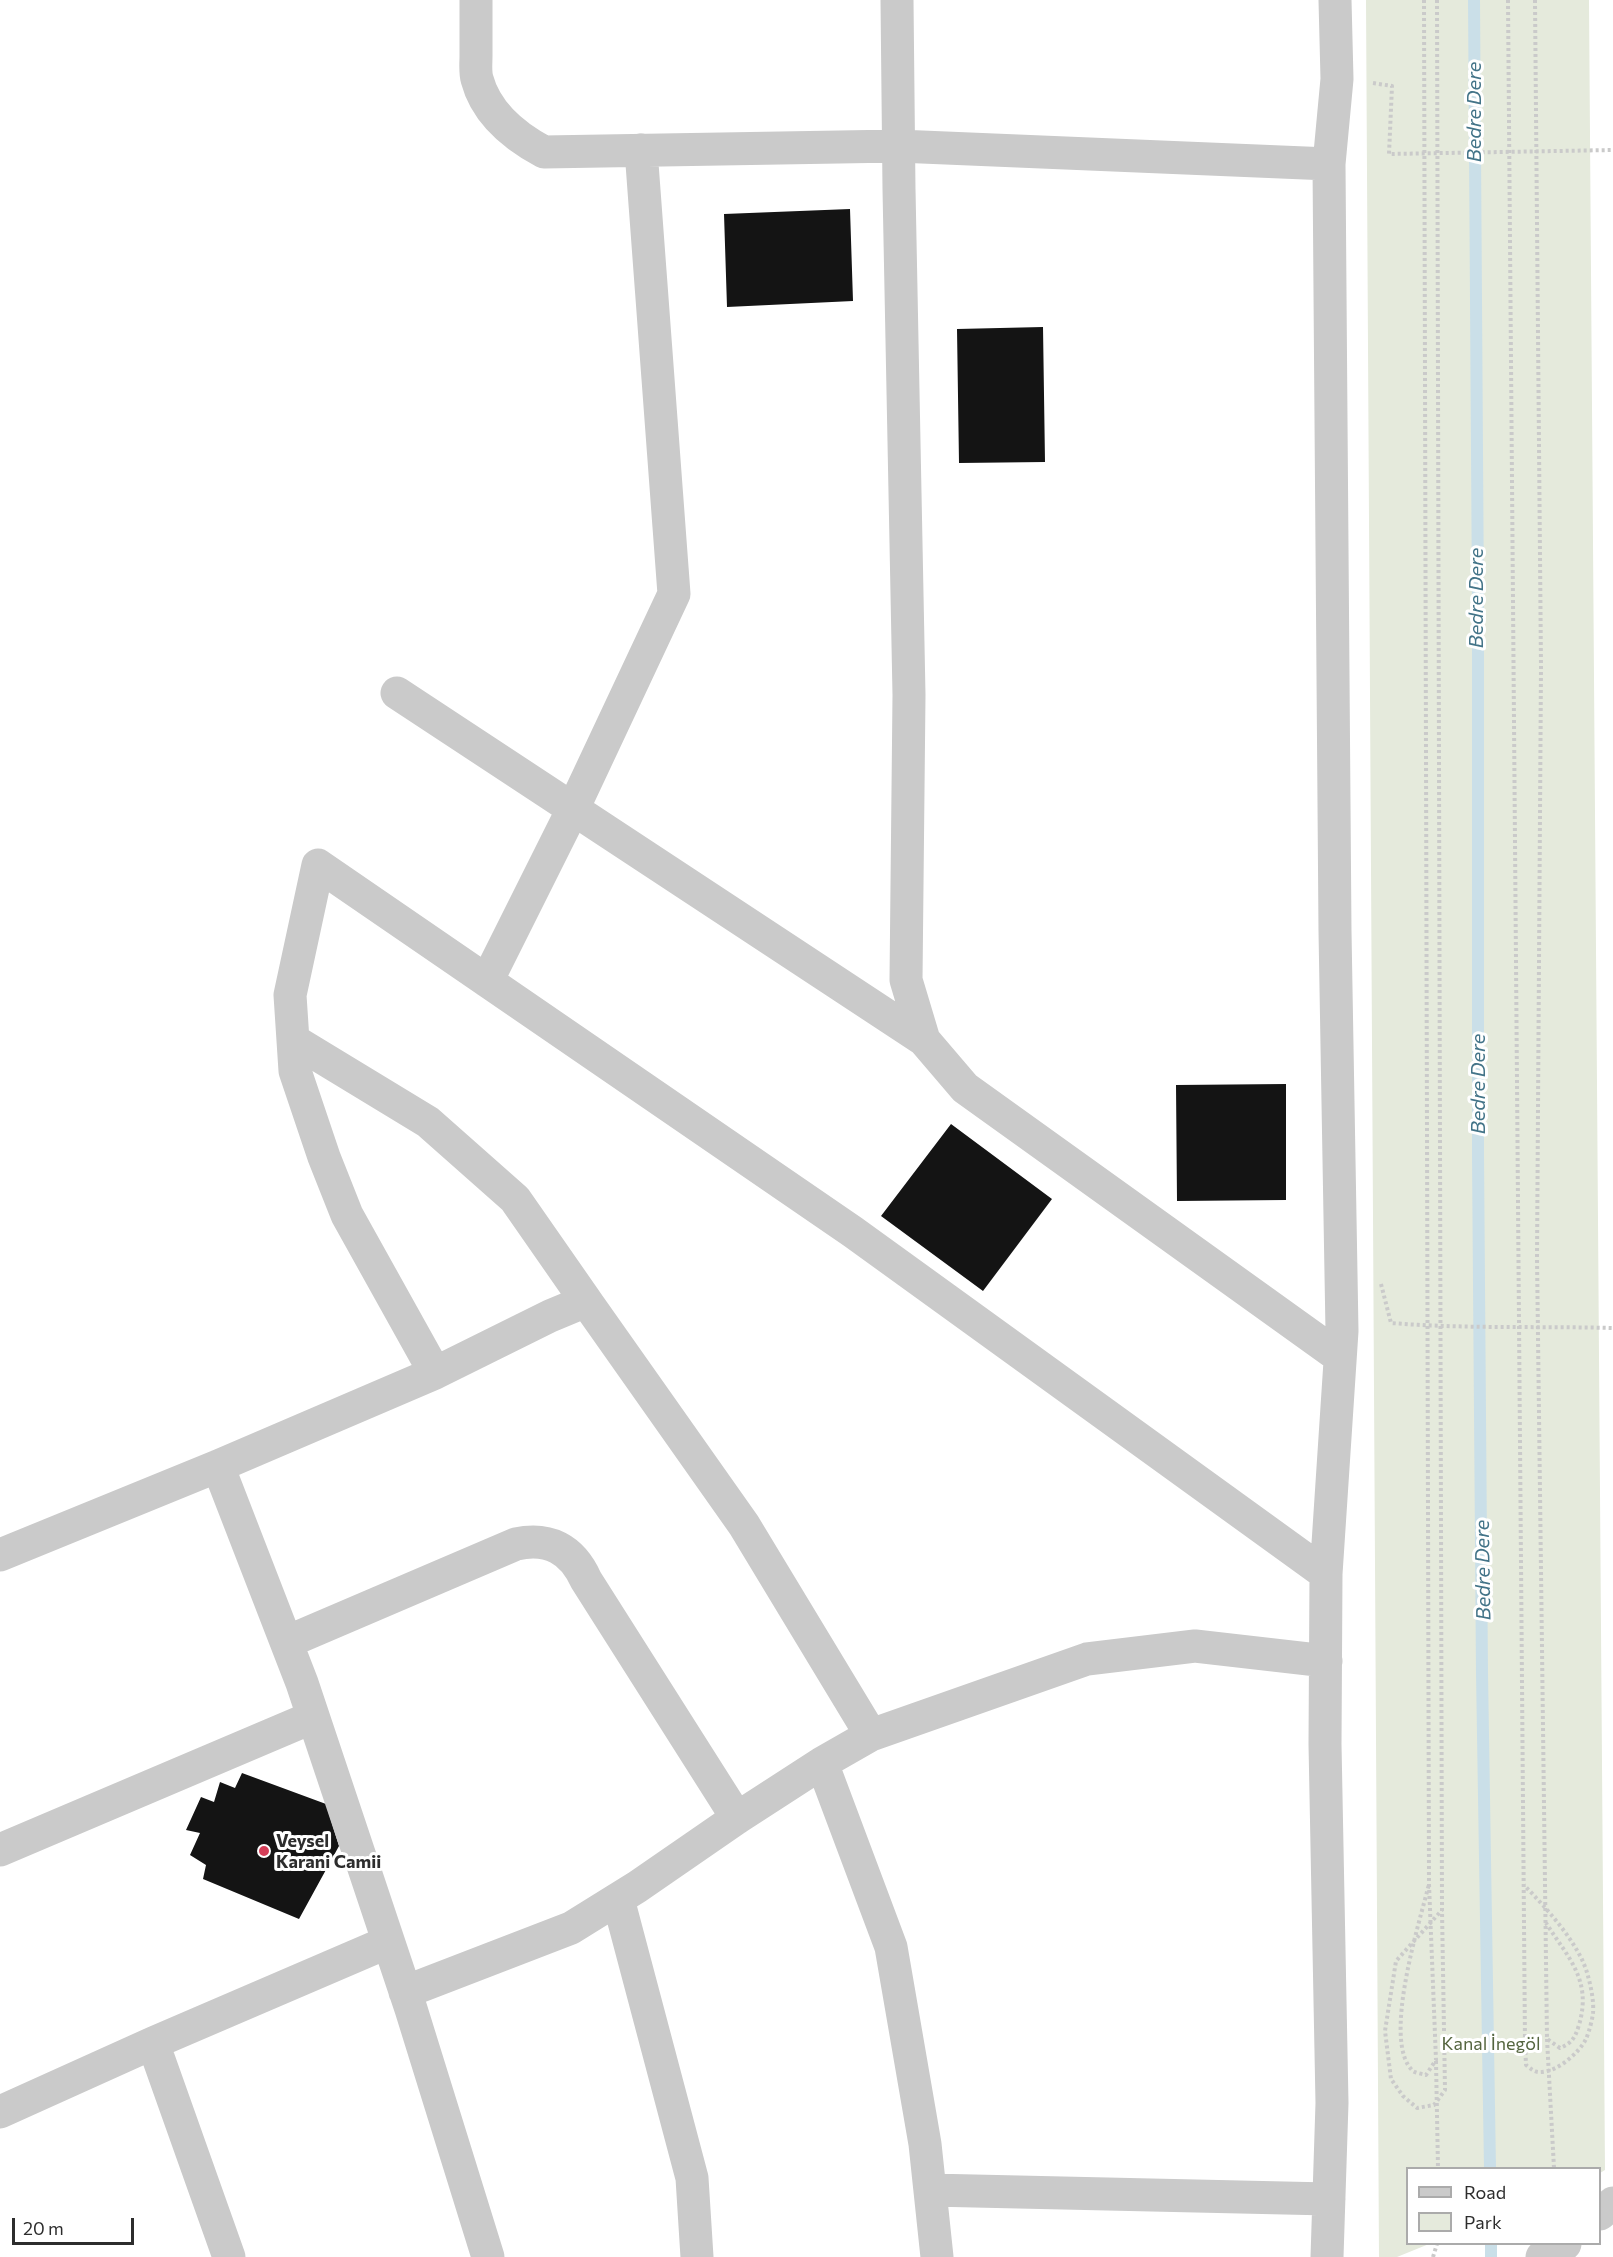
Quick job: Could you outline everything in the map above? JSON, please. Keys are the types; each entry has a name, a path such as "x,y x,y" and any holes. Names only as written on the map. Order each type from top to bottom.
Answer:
{"street":[{"path":"476,0 476,77 494,112 507,127 524,141 544,152 898,146 1329,164"},
{"path":"897,0 909,694 906,980 924,1040"},
{"path":"1327,2257 1332,2103 1325,1744 1326,1574 1342,1331 1335,919 1329,164 1337,79 1335,0"},
{"path":"487,981 573,809 674,594 641,150"},
{"path":"397,693 924,1040 965,1088 1340,1357"},
{"path":"435,1373 347,1215 324,1157 295,1071 290,995 318,865 853,1232 1326,1574"},
{"path":"293,1040 428,1122 515,1199 744,1525 871,1735"},
{"path":"0,1555 218,1466 435,1373 550,1316 586,1301"},
{"path":"218,1466 313,1717 405,1992 488,2257"},
{"path":"286,1642 516,1544 530,1541 544,1542 558,1547 580,1566 586,1580 737,1818"},
{"path":"405,1992 571,1928 822,1763 871,1735 1087,1659 1195,1646 1326,1661"},
{"path":"0,1850 313,1717"},
{"path":"822,1763 891,1947 925,2144 937,2257"},
{"path":"618,1899 692,2178 697,2257"},
{"path":"0,2112 388,1942"},
{"path":"153,2043 229,2257"},
{"path":"930,2190 1329,2199"},
{"path":"1601,2212 1613,2203"}],"path":[{"path":"1424,0 1430,1884 1438,2100 1438,2167"},
{"path":"1437,0 1442,1910 1445,2090 1434,2105 1417,2108 1403,2096 1391,2079 1385,2031 1396,1961 1442,1910"},
{"path":"1508,0 1520,1326 1524,1886 1526,2065 1535,2072 1549,2071 1565,2062 1585,2042 1593,2012 1588,1973 1556,1920 1524,1886"},
{"path":"1535,0 1540,655 1538,1326 1547,2038 1554,2167"},
{"path":"1337,79 1392,86 1389,154 1613,150"},
{"path":"1381,1283 1390,1323 1439,1327 1613,1328"},
{"path":"1430,1884 1407,1968 1400,2037 1407,2062 1414,2072 1426,2075 1436,2060"},
{"path":"1546,1923 1580,1977 1584,2008 1575,2037 1570,2044 1560,2048 1547,2038"}],"green space":[{"name":"Kanal İnegöl","path":"1366,0 1589,0 1605,2170 1601,2172 1601,2167 1406,2167 1406,2245 1427,2245 1397,2257 1379,2257"}],"building":[{"path":"850,209 853,301 727,307 724,214"},
{"path":"1043,327 1045,462 959,463 957,329"},
{"path":"1286,1084 1286,1200 1177,1201 1176,1085"},
{"path":"951,1124 1052,1199 983,1291 881,1216"},
{"name":"Veysel Karani Camii","path":"242,1773 326,1804 339,1846 299,1919 203,1879 206,1865 190,1855 200,1833 186,1830 201,1797 214,1802 220,1782 235,1788"}],"waterway":[{"name":"Bedre Dere","path":"1474,0 1478,601 1478,1155 1482,1673 1490,2167"},
{"name":"Bedre Dere","path":"1491,2245 1491,2257"}],"place":[{"name":"Veysel Karani Camii","path":"264,1851"}]}
